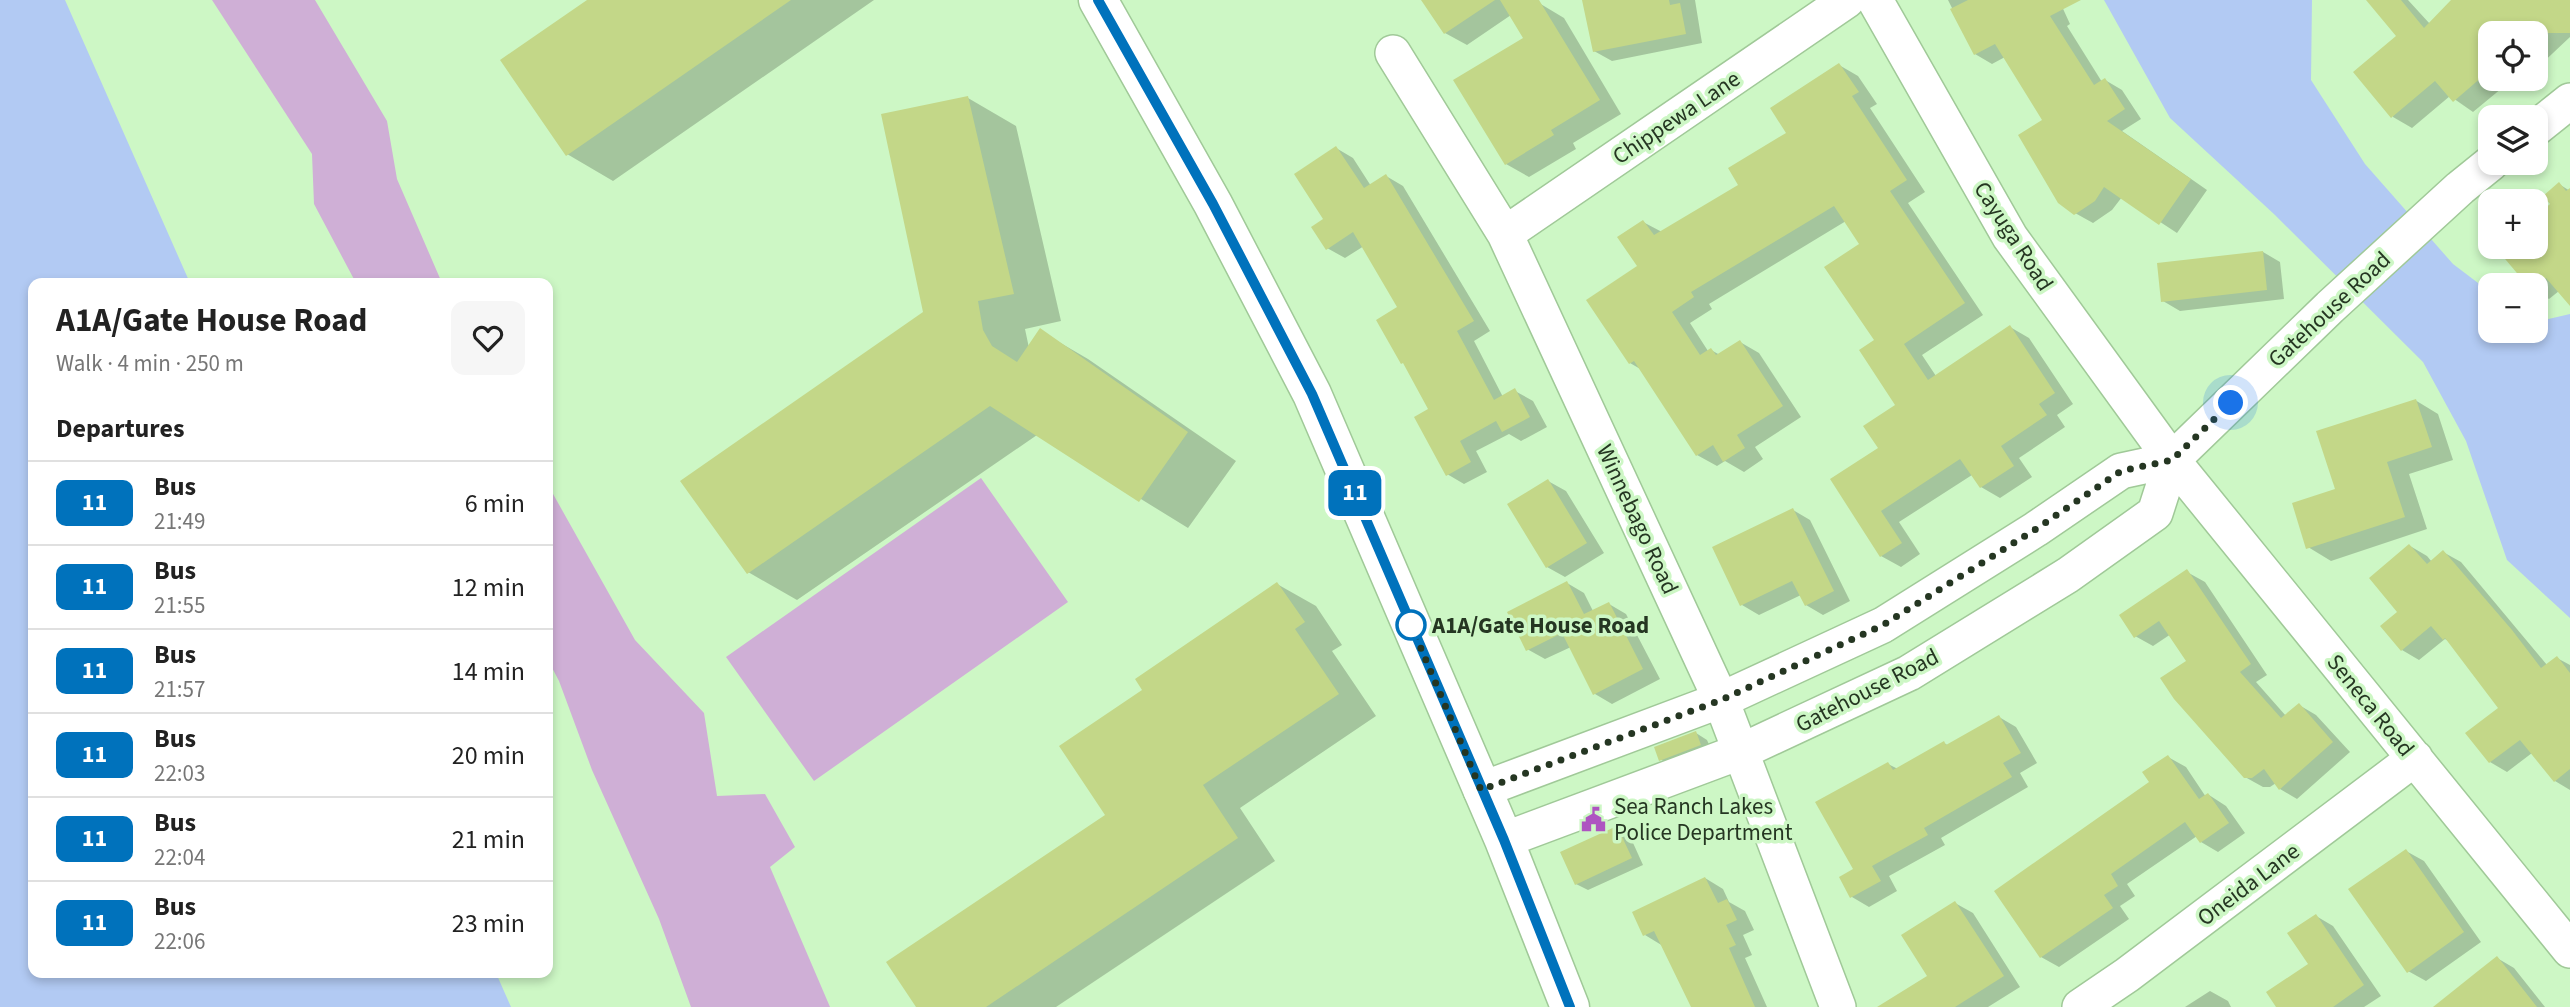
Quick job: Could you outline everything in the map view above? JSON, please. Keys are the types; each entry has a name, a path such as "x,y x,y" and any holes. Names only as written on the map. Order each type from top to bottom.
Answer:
{"main road":[{"path":"1098,0 1213,204 1312,394 1504,840 1570,1007"}],"street":[{"name":"Chippewa Lane","path":"1505,234 1847,0"},
{"name":"Cayuga Road","path":"1875,0 2010,237 2172,460"},
{"name":"Winnebago Road","path":"1393,53 1505,234 1721,700 1838,1007"},
{"path":"2548,118 2570,101"},
{"name":"Gatehouse Road","path":"1504,840 1742,751 1909,673 2068,575 2155,513 2172,460 2330,307 2478,173"},
{"path":"1481,790 1721,700 1883,625 2036,529 2121,471 2172,460"},
{"name":"Seneca Road","path":"2172,460 2570,950"},
{"name":"Oneida Lane","path":"2080,1007 2127,975 2415,758"}],"shaded area":[{"path":"212,0 315,0 387,121 397,179 440,278 353,278 314,204 312,154"},
{"path":"981,478 1068,602 814,781 726,657"},
{"path":"553,494 635,640 704,713 717,796 765,794 795,847 770,867 830,1007 691,1007 659,919 592,770 553,670"}],"water":[{"path":"0,0 65,0 188,278 28,278 28,978 498,978 511,1007 0,1007"},
{"path":"2104,0 2312,0 2311,80 2365,164 2453,264 2478,283 2478,343 2548,343 2548,319 2570,314 2570,618 2507,560 2466,441 2423,362 2275,215 2170,118"}],"building":[{"path":"587,0 791,0 566,156 500,60"},
{"path":"1421,0 1495,0 1444,34"},
{"path":"1500,0 1539,0 1600,100 1551,130 1554,135 1505,165 1453,80 1523,38"},
{"path":"1582,0 1669,0 1670,5 1680,3 1686,34 1593,52"},
{"path":"1968,0 2081,0 2050,16 2094,85 2105,78 2125,109 2107,121 2191,179 2159,225 2104,187 2095,201 2074,215 2058,203 2018,135 2042,120 1995,44 1974,55 1950,9"},
{"path":"2366,0 2401,0 2424,28 2451,0 2570,0 2570,33 2548,33 2548,21 2478,21 2478,80 2453,102 2435,81 2391,118 2353,72 2396,36"},
{"path":"1839,63 1859,92 1852,96 1907,180 1890,191 1965,303 1904,344 1928,380 2010,325 2055,393 2039,404 2047,415 2001,446 2014,466 1980,488 1960,459 1881,511 1902,543 1880,557 1830,479 1878,448 1863,426 1895,405 1859,350 1874,340 1824,267 1859,244 1834,206 1691,292 1694,297 1672,312 1700,355 1711,348 1716,355 1740,340 1783,406 1737,435 1745,448 1723,462 1713,445 1696,456 1634,361 1629,364 1586,300 1637,266 1617,237 1643,220 1654,235 1738,185 1728,168 1786,133 1770,108"},
{"path":"968,96 1014,294 978,301 983,330 992,346 1017,362 1040,328 1188,432 1139,502 990,406 747,574 680,481 923,312 881,114"},
{"path":"1336,146 1364,188 1386,174 1474,321 1457,331 1494,400 1515,388 1530,417 1502,432 1496,421 1460,441 1471,462 1446,476 1414,417 1428,409 1376,320 1397,307 1353,232 1326,250 1311,227 1323,219 1294,174"},
{"path":"2559,182 2566,191 2570,188 2570,306 2548,280 2548,273 2517,273 2505,259 2548,259 2548,192"},
{"path":"2263,251 2267,290 2161,302 2157,263"},
{"path":"2416,399 2432,447 2387,462 2405,517 2306,549 2292,503 2335,489 2316,431"},
{"path":"1548,479 1587,543 1546,568 1507,504"},
{"path":"1793,508 1834,591 1805,606 1792,581 1740,606 1712,547"},
{"path":"2409,544 2427,564 2443,550 2541,668 2557,656 2570,673 2570,769 2554,782 2520,740 2489,763 2465,733 2498,708 2445,638 2443,640 2431,626 2401,651 2380,626 2397,612 2369,578"},
{"path":"2187,569 2251,664 2240,672 2281,718 2299,703 2333,742 2279,790 2264,769 2252,778 2244,778 2174,699 2160,678 2186,661 2159,621 2134,638 2119,615"},
{"path":"1567,581 1584,614 1609,602 1643,669 1593,695 1562,633 1526,651 1507,612"},
{"path":"1277,582 1305,622 1295,629 1339,694 1203,785 1238,838 986,1007 916,1007 886,962 1105,815 1059,746 1142,690 1135,679"},
{"path":"1999,715 2021,753 2003,763 2012,777 1924,828 1928,835 1872,866 1881,881 1850,898 1839,877 1853,869 1815,802 1888,762 1893,770 1944,741 1946,745"},
{"path":"1696,731 1701,745 1659,761 1654,747"},
{"path":"2168,755 2199,799 2208,793 2229,823 2200,843 2185,822 2111,874 2118,886 2104,895 2113,908 2040,958 1994,891 2149,782 2142,772"},
{"path":"1617,826 1632,858 1575,885 1560,852"},
{"path":"2406,849 2464,932 2407,973 2348,889"},
{"path":"1705,877 1718,903 1727,899 1737,920 1726,925 1736,945 1729,948 1755,1007 1691,1007 1654,931 1643,936 1632,912"},
{"path":"1955,901 2004,976 1955,1007 1877,1007 1927,976 1901,935"},
{"path":"2316,914 2364,985 2333,1007 2276,1007 2266,992 2308,964 2287,933"},
{"path":"2497,956 2537,1007 2433,1007 2478,971"}],"bus line":[{"name":"11","path":"1098,0 1213,204 1312,394 1504,840 1570,1007"}],"place":[{"name":"A1A/Gate House Road","path":"1411,625"},
{"name":"Sea Ranch Lakes Police Department","path":"1594,819"}],"route":[{"path":"1411,625 1481,790 1721,700 1883,625 2036,529 2121,471 2172,460 2231,403"}]}
